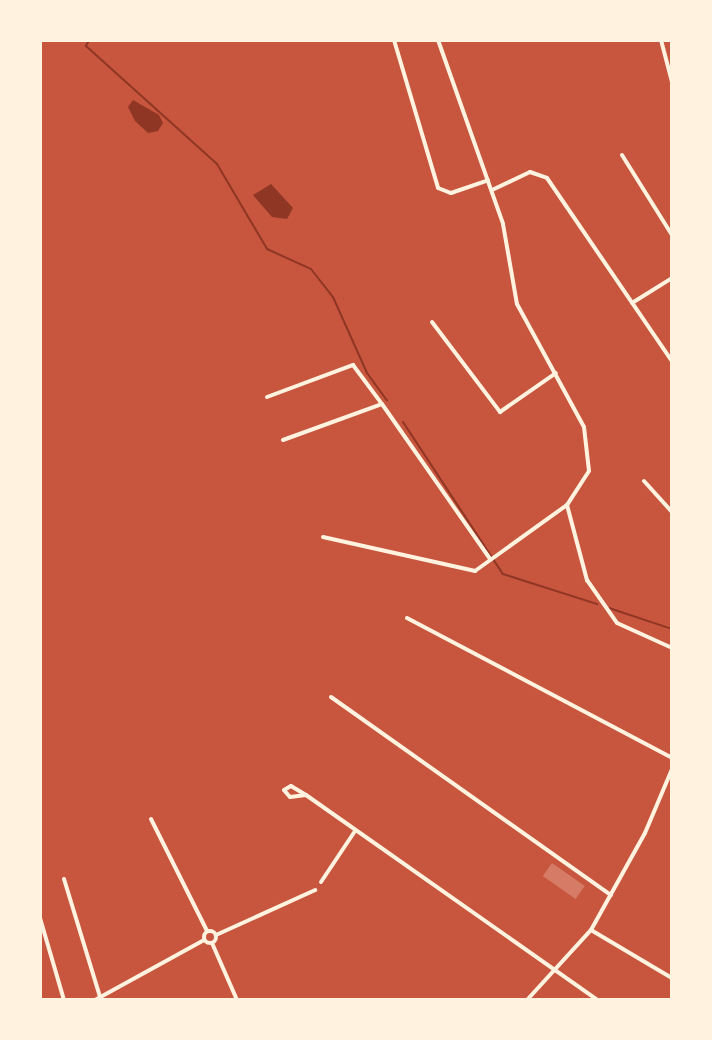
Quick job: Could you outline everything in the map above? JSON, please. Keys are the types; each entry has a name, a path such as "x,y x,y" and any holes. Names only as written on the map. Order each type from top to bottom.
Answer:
{"street":[{"path":"394,40 438,188 451,193 488,180"},
{"path":"323,537 475,571 567,505 589,471 589,448 576,406 517,304 492,190 438,40"},
{"path":"661,40 672,82"},
{"path":"622,155 672,235"},
{"path":"492,190 539,172 670,359"},
{"path":"632,303 672,278"},
{"path":"432,322 500,412 556,373"},
{"path":"267,397 353,365 491,558"},
{"path":"283,440 382,404"},
{"path":"644,481 672,512"},
{"path":"567,505 587,580 606,612 630,632 672,648"},
{"path":"407,618 672,758"},
{"path":"331,697 611,895"},
{"path":"527,1000 556,972 591,930 672,769"},
{"path":"306,795 290,797 284,792 291,786 306,795 598,1000"},
{"path":"151,819 207,931 216,935"},
{"path":"321,882 356,830"},
{"path":"64,879 97,998 204,940 207,931"},
{"path":"212,943 216,935 315,890"},
{"path":"40,918 64,1000"},
{"path":"591,930 672,978"},
{"path":"204,940 212,943 237,1000"}],"shaded area":[{"path":"133,100 159,115 163,123 158,131 148,133 135,121 128,107"},
{"path":"271,184 293,208 287,219 272,217 253,195"}],"building":[{"path":"552,863 585,886 576,899 543,876"}],"waterway":[{"path":"89,40 86,46 217,164 267,249 311,269 333,297 367,373 387,401"},
{"path":"403,422 503,574 597,604"},
{"path":"609,608 672,629"}]}
